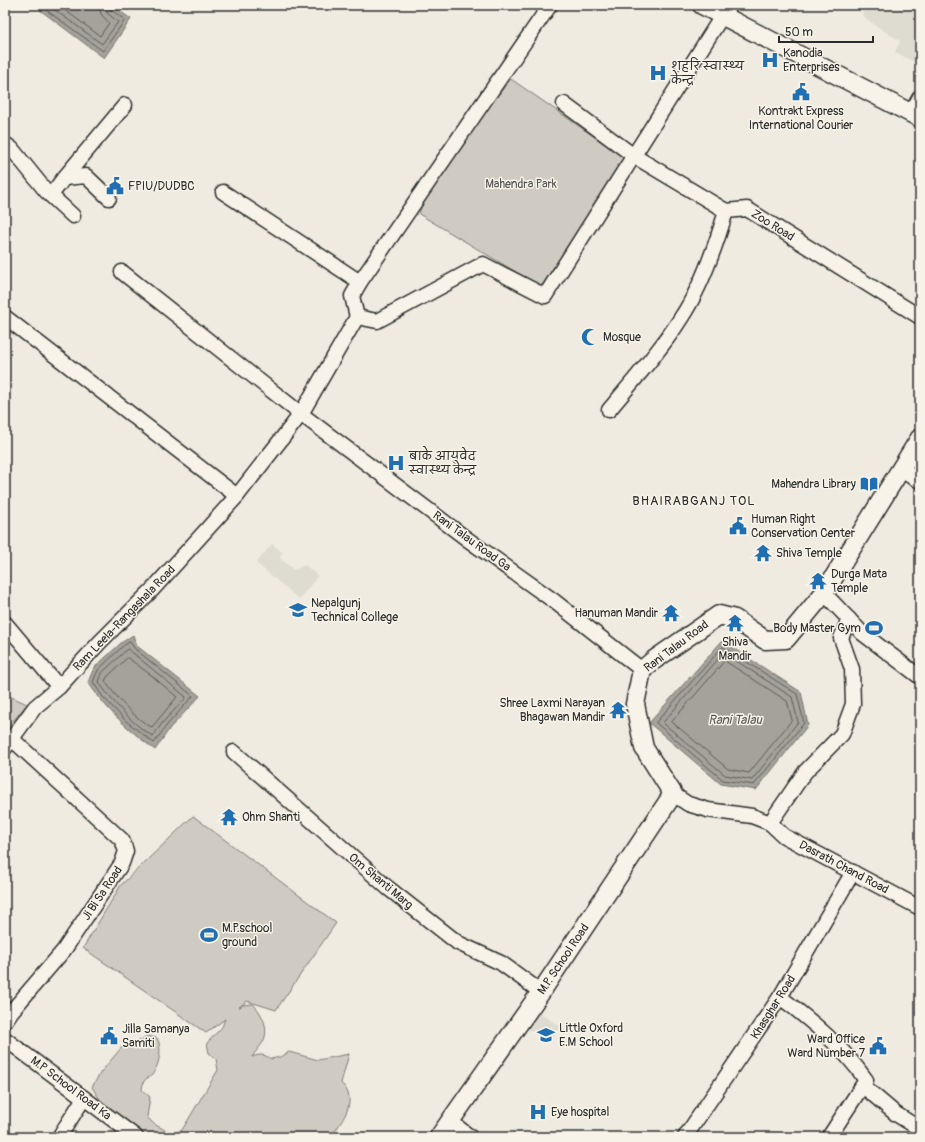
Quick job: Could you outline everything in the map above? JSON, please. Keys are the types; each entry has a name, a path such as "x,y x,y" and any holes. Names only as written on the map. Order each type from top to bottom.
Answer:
{"main road":[{"path":"702,5 726,10 915,115"},
{"path":"824,593 920,438"},
{"name":"Rani Talau Road","path":"673,794 644,748 635,704 642,670 718,615 735,619 764,640 786,639 824,593"},
{"name":"M.P. School Road","path":"439,1137 541,992 673,794"}],"street":[{"path":"550,5 360,282 352,296 357,317 377,321 484,264 545,296 726,10"},
{"path":"915,115 920,97"},
{"path":"564,104 634,156 726,211 716,244 682,318 609,410"},
{"path":"51,195 125,105"},
{"path":"5,144 12,149 51,195 73,216"},
{"path":"64,178 86,176 109,198"},
{"path":"223,192 360,282"},
{"name":"Zoo Road","path":"726,211 747,209 920,317"},
{"name":"Rani Talau Road Ga","path":"122,272 301,414 467,539 554,601 642,670"},
{"path":"5,317 237,496"},
{"name":"Ram Leela-Rangashala Road","path":"8,744 35,707 59,687 99,643 152,590 237,496 301,414 357,317"},
{"path":"903,466 909,475 920,481"},
{"path":"824,593 862,633 920,677"},
{"path":"673,794 688,804 701,808 752,816 770,823 805,772 842,734 853,704 852,669 841,638 849,619"},
{"path":"5,623 59,687"},
{"name":"Ji Bi Sa Road","path":"5,1021 64,950 122,863 126,851 122,840 8,744"},
{"name":"Om Shanti Marg","path":"234,752 388,888 458,943 501,963 541,992"},
{"name":"Dasrath Chand Road","path":"770,823 784,836 920,908"},
{"name":"Khasghar Road","path":"685,1137 780,997 853,872"},
{"path":"780,997 809,1019 840,1048 857,1067 866,1080 829,1137"},
{"name":"M.P School Road Ka","path":"5,1039 136,1137"},
{"path":"863,1086 896,1114 920,1129"},
{"path":"58,1137 84,1098"},
{"path":"450,1121 470,1137"}],"shaded area":[{"path":"867,5 920,5 920,65 895,52 900,41 869,21 862,14"},
{"path":"272,544 282,552 280,558 294,570 305,565 318,576 299,599 256,563"},
{"name":"Little Oxford E.M School","path":"536,1011 561,1027 548,1043 523,1025"}],"green space":[{"name":"Mahendra Park","path":"511,79 625,158 541,287 419,214 430,180"},
{"path":"5,694 27,704 5,731"},
{"name":"M.P.school ground","path":"193,816 336,923 276,1010 247,1001 238,1008 243,1005 253,1004 264,1022 266,1032 265,1037 262,1044 252,1057 262,1055 271,1059 280,1057 289,1052 318,1060 349,1054 341,1083 347,1091 349,1097 348,1109 331,1137 144,1137 104,1106 92,1087 101,1072 122,1047 132,1045 147,1036 157,1038 160,1047 158,1062 152,1075 144,1081 142,1090 150,1097 147,1117 154,1124 172,1134 182,1130 218,1070 216,1059 209,1053 207,1043 222,1027 225,1019 206,1033 83,948 121,885"}],"water":[{"path":"43,5 111,5 131,19 104,58 40,10"},
{"path":"133,635 137,646 200,696 170,728 155,750 110,711 88,682 94,668 121,643"},
{"name":"Rani Talau","path":"722,641 801,692 808,725 756,790 721,784 649,723"}],"place":[{"name":"Kanodia Enterprises","path":"770,60"},
{"name":"शहरि स्वास्थ्य केन्द्र","path":"658,73"},
{"name":"Kontrakt Express International Courier","path":"801,92"},
{"name":"FPIU/DUDBC","path":"115,186"},
{"name":"Mosque","path":"590,337"},
{"name":"बाके आयुवेद स्वास्थ्य केन्द्र","path":"396,463"},
{"name":"Mahendra Library","path":"869,484"},
{"name":"Human Right Conservation Center","path":"738,526"},
{"name":"Shiva Temple","path":"763,553"},
{"name":"Durga Mata Temple","path":"818,581"},
{"name":"Nepalgunj Technical College","path":"298,610"},
{"name":"Hanuman Mandir","path":"671,613"},
{"name":"Shiva Mandir","path":"735,623"},
{"name":"Body Master Gym","path":"874,628"},
{"name":"Shree Laxmi Narayan Bhagawan Mandir","path":"618,710"},
{"name":"Ohm Shanti","path":"229,817"},
{"name":"M.P.school ground","path":"209,935"},
{"name":"Little Oxford E.M School","path":"546,1035"},
{"name":"Jilla Samanya Samiti","path":"109,1036"},
{"name":"Ward Office Ward Number 7","path":"878,1046"},
{"name":"Eye hospital","path":"538,1112"}],"district":[{"name":"BHAIRABGANJ TOL","path":"694,500"}]}
